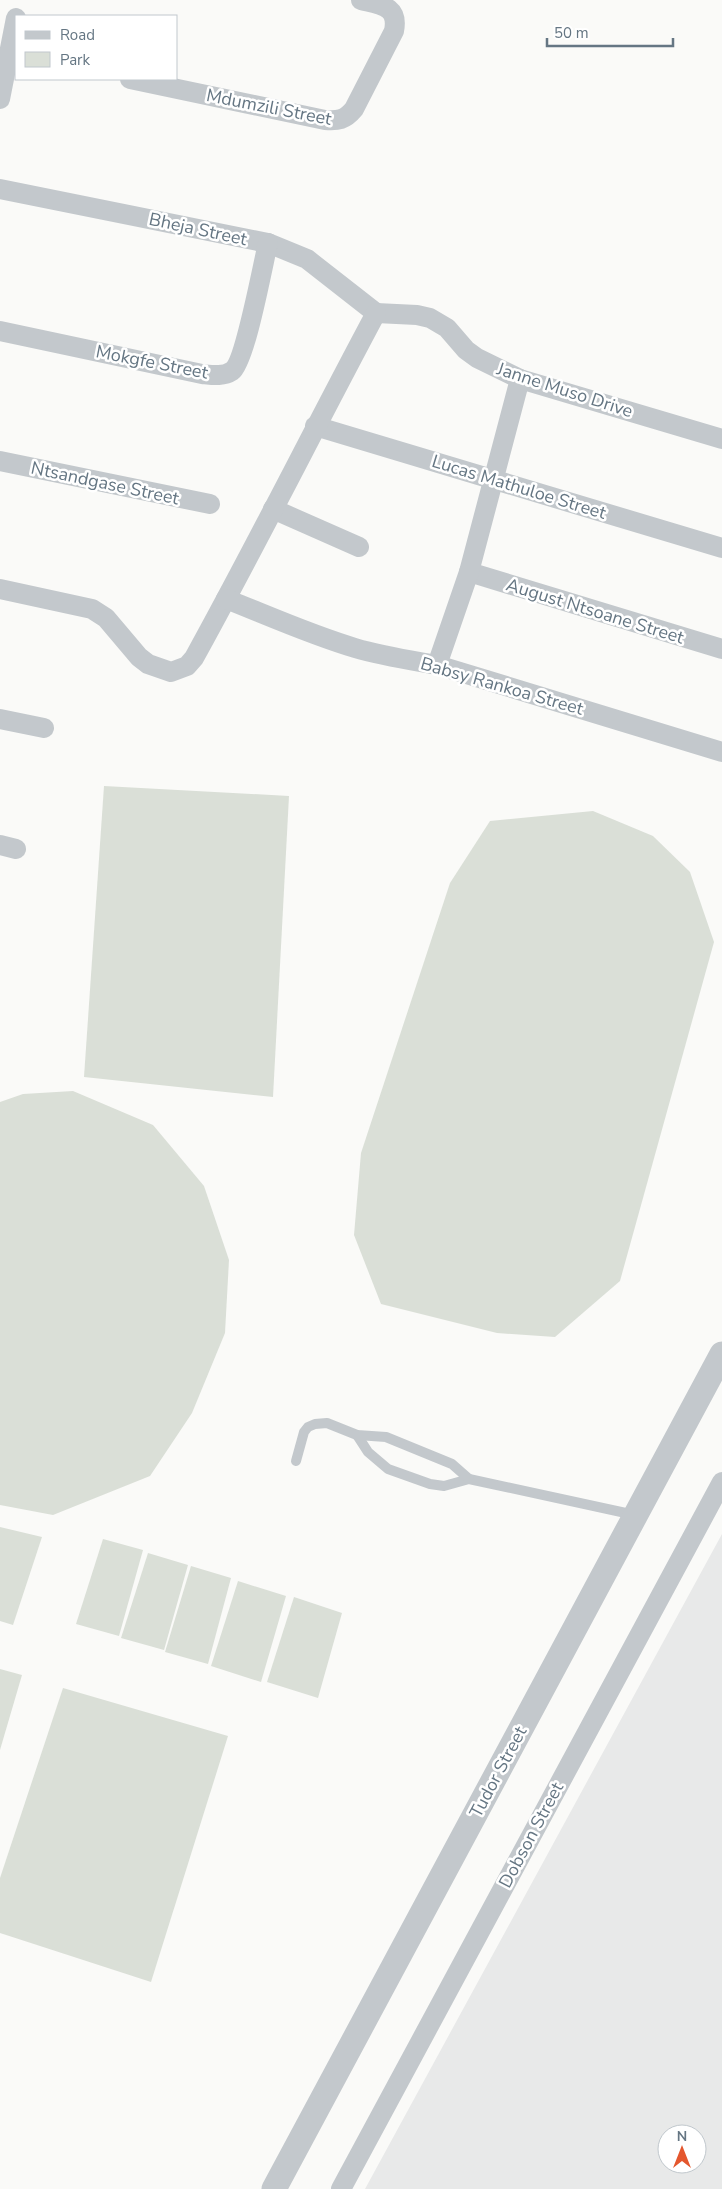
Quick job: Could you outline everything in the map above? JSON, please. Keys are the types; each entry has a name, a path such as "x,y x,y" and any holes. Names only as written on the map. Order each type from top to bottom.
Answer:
{"street":[{"path":"16,15 20,0"},
{"name":"Mdumzili Street","path":"135,80 324,120 341,120 354,109 396,24 393,12 388,8 362,0"},
{"path":"0,99 13,54 15,29"},
{"name":"Bheja Street","path":"0,188 268,244 307,259 376,313"},
{"name":"Mokgfe Street","path":"0,331 202,374 216,376 226,374 234,370 243,350 268,244"},
{"path":"0,589 92,609 106,618 148,664 171,672 187,666 194,658 226,599 315,426 376,313"},
{"name":"Janne Muso Drive","path":"376,313 430,318 448,328 466,350 477,358 520,379 722,439"},
{"path":"437,665 468,572 520,379"},
{"name":"Janne Muso Drive","path":"652,418 722,424"},
{"name":"Lucas Mathuloe Street","path":"315,426 722,548"},
{"name":"Ntsandgase Street","path":"0,461 210,504"},
{"path":"273,509 360,546"},
{"name":"August Ntsoane Street","path":"468,572 722,649"},
{"name":"Babsy Rankoa Street","path":"226,599 340,643 392,658 437,665 722,752"},
{"path":"0,719 44,728"},
{"name":"Tudor Street","path":"274,2189 722,1354"},
{"name":"Dobson Street","path":"341,2189 722,1482"}],"lane":[{"path":"296,1461 304,1432 308,1427 315,1424 326,1424 357,1435 386,1437 452,1464 469,1479"},
{"path":"357,1435 368,1452 388,1469 430,1484 444,1486 469,1479 636,1515"}],"shaded area":[{"path":"722,1534 722,2189 365,2189"}],"green space":[{"path":"104,786 289,796 273,1097 84,1077"},
{"path":"593,811 653,836 690,872 714,942 620,1281 555,1337 497,1333 381,1304 354,1235 361,1153 450,883 490,821"},
{"path":"73,1091 153,1125 204,1186 229,1260 225,1333 192,1413 150,1476 53,1515 0,1505 0,1102 23,1094"},
{"path":"0,1527 42,1537 13,1625 0,1621"},
{"path":"103,1539 143,1550 119,1636 76,1624"},
{"path":"148,1553 188,1565 164,1650 121,1638"},
{"path":"191,1566 231,1578 208,1664 165,1652"},
{"path":"238,1581 286,1596 261,1682 211,1666"},
{"path":"294,1597 342,1613 318,1698 267,1682"},
{"path":"0,1669 22,1675 0,1750"},
{"path":"63,1688 228,1736 151,1982 0,1933 0,1878"}]}
